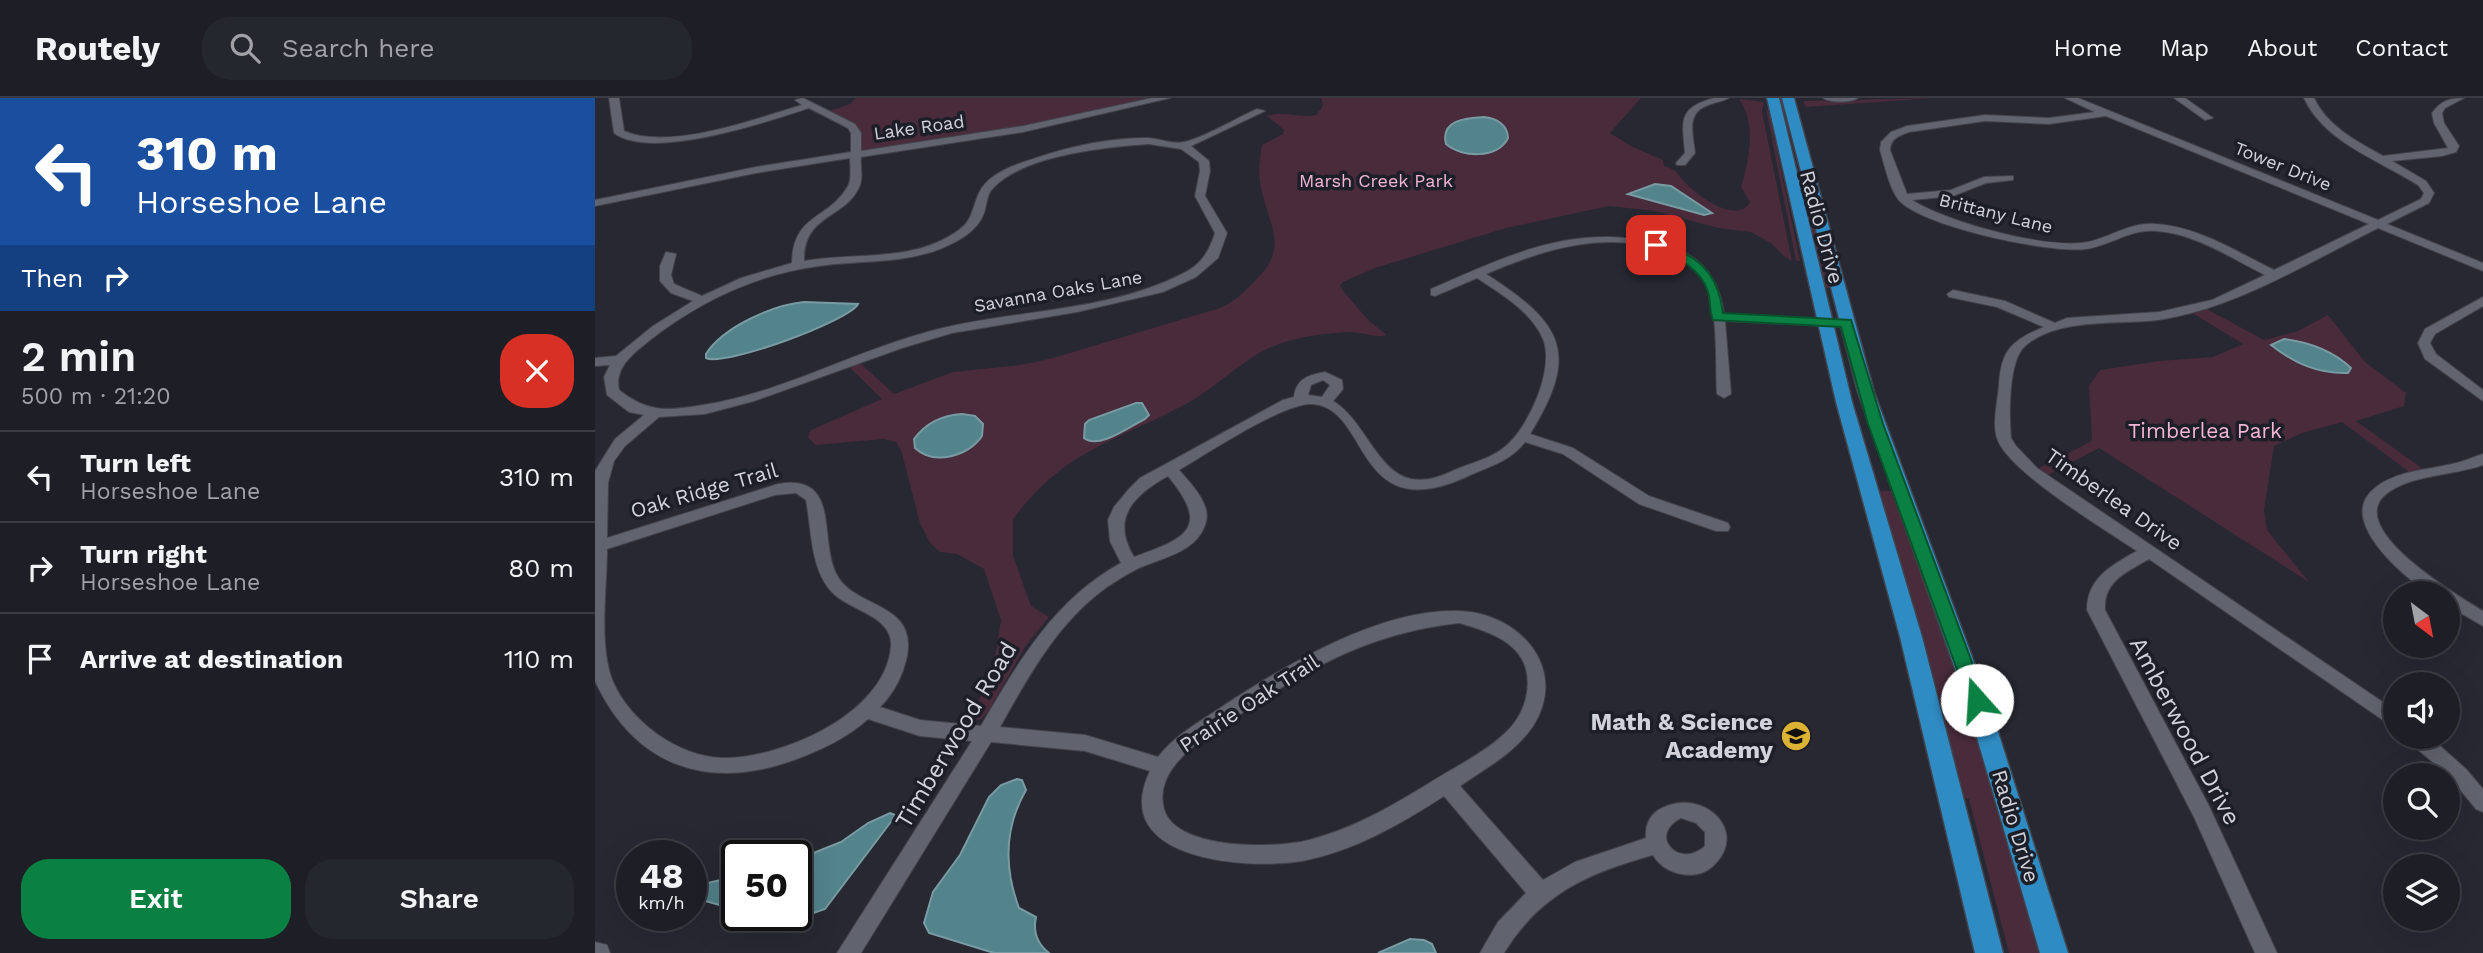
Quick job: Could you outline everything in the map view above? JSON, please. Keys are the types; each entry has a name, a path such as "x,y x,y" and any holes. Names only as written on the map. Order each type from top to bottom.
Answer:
{"main road":[{"name":"Radio Drive","path":"1773,98 1835,323 1977,700 2054,953"},
{"name":"Radio Drive","path":"1788,98 1835,323 1852,434 1911,637 1989,953"}],"street":[{"path":"614,98 619,132 634,140 669,139 722,129 803,102 852,126 856,133 857,154 854,186 843,200 805,230 798,245 798,266"},
{"name":"Lake Road","path":"595,201 857,154 1023,129 1165,98"},
{"path":"1681,163 1690,153 1687,122 1690,112 1702,104 1724,98"},
{"path":"1828,98 1853,98"},
{"name":"Tower Drive","path":"2070,98 2483,267"},
{"path":"2179,98 2208,118"},
{"path":"2309,98 2312,107 2323,121 2382,159 2457,151 2439,123 2437,113 2442,106 2459,98"},
{"path":"595,362 620,360 663,324 703,300 753,279 798,266 835,260 891,258 944,243 972,224 979,212 981,197 993,183 1010,172 1035,162 1135,141 1161,141 1184,146 1260,111"},
{"path":"2009,178 1985,180 1945,194 1903,198 1884,146 1889,138 1901,131 1985,118 2049,121 2106,113"},
{"name":"Savanna Oaks Lane","path":"620,360 610,379 613,395 630,407 655,412 689,412 725,406 927,336 980,323 1126,299 1155,291 1198,270 1217,247 1221,233 1200,193 1206,176 1204,161 1184,146"},
{"name":"Timberlea Drive","path":"2382,159 2422,183 2429,193 2425,201 2229,298 2197,309 2159,316 2080,320 2052,326 2019,344 2007,362 2004,374 2004,438 2028,468 2383,712"},
{"name":"Brittany Lane","path":"1903,198 1915,208 1946,221 2054,245 2087,245 2138,227 2167,229 2188,235 2275,275"},
{"path":"1435,292 1562,242 1599,237 1635,240 1673,251 1699,267 1711,283 1724,394"},
{"path":"670,254 663,273 665,281 674,288 703,300"},
{"path":"1131,565 1115,537 1115,524 1120,509 1129,495 1145,482 1274,409 1301,400 1325,402 1341,413 1391,477 1413,485 1439,482 1508,453 1523,437 1549,384 1552,344 1541,324 1524,305 1478,274"},
{"path":"1953,294 2001,304 2052,326"},
{"path":"2483,301 2430,332 2424,343 2430,356 2483,397"},
{"path":"1717,317 1835,323"},
{"path":"1301,400 1302,386 1308,380 1325,376 1337,383 1336,389 1325,402"},
{"name":"Oak Ridge Trail","path":"599,546 768,492 789,488 807,491 814,500 832,581 852,600 887,617 899,638 899,655 893,673 865,710 832,734 777,758 748,764 721,766 700,762 652,740 616,705 602,674 597,643 599,546 602,469 618,445 655,412"},
{"path":"1523,437 1568,451 1644,500 1722,527"},
{"path":"2422,581 2389,553 2374,527 2372,504 2376,495 2399,481 2483,459"},
{"name":"Timberwood Road","path":"848,953 987,734 1038,647 1057,621 1104,581 1131,565 1175,546 1196,530 1200,520 1198,510 1187,490 1169,468"},
{"name":"Amberwood Drive","path":"2149,552 2101,583 2095,595 2096,610 2202,812 2266,953"},
{"path":"2461,606 2483,619"},
{"name":"Prairie Oak Trail","path":"1459,617 1496,626 1518,642 1535,661 1538,692 1534,709 1510,741 1388,820 1342,842 1290,853 1243,855 1189,845 1171,837 1152,808 1152,791 1161,766 1187,740 1264,688 1315,658 1397,627 1459,617"},
{"path":"865,710 910,726 987,734"},
{"name":"Prairie Oak Trail","path":"987,734 1086,743 1161,766"},
{"path":"2430,749 2459,775 2483,803"},
{"path":"1445,783 1541,894"},
{"path":"1491,953 1508,927 1541,894 1584,866 1656,845"}],"green space":[{"path":"856,98 1165,98 1081,118 857,154 856,133 824,113 850,104"},
{"name":"Marsh Creek Park","path":"1321,98 1641,98 1610,133 1663,160 1664,166 1675,171 1707,201 1736,211 1750,202 1741,187 1749,154 1750,131 1745,109 1739,99 1764,102 1762,111 1792,261 1771,243 1751,232 1718,228 1655,211 1609,206 1506,228 1375,268 1343,282 1340,286 1343,291 1369,321 1387,335 1351,332 1325,334 1270,348 1193,400 1075,460 1058,472 1027,502 1013,519 1013,556 1031,606 1049,617 1025,647 988,712 981,719 966,722 992,677 1001,620 984,569 957,554 940,552 930,543 920,523 901,450 896,442 884,439 815,445 808,437 811,430 882,399 849,367 860,363 894,394 953,372 1021,365 1053,358 1230,303 1246,290 1272,257 1274,235 1263,197 1259,163 1262,145 1283,134 1284,130 1267,116 1316,115 1323,106"},
{"path":"1935,98 1806,107 1803,101"},
{"path":"1765,104 1770,117 1800,261 1796,261"},
{"path":"1797,179 1804,179 1831,288 1823,288"},
{"name":"Timberlea Park","path":"2203,307 2264,340 2298,331 2328,315 2365,362 2406,393 2404,406 2356,421 2430,474 2416,477 2342,422 2302,433 2274,446 2264,510 2267,530 2309,582 2099,448 2048,475 2039,468 2092,441 2089,386 2100,370 2159,361 2213,357 2243,344 2189,311"},
{"path":"1877,491 1892,491 1968,703 2042,953 2009,953 1969,799 1962,798"}],"water":[{"path":"1484,117 1493,119 1506,129 1508,138 1496,150 1470,154 1446,144 1445,136 1451,125 1462,120"},
{"path":"1655,184 1671,186 1712,213 1704,215 1628,194"},
{"path":"804,302 858,304 850,312 833,321 785,341 736,356 706,358 714,344 736,326 778,308"},
{"path":"2284,339 2320,348 2351,368 2348,373 2337,373 2307,366 2271,345"},
{"path":"1142,403 1149,415 1145,419 1106,439 1090,441 1084,438 1085,424 1089,420"},
{"path":"948,416 975,416 983,424 982,436 969,449 951,456 932,457 915,448 914,439 929,424"},
{"path":"1017,779 1022,780 1026,790 1010,833 1011,878 1019,908 1036,917 1037,936 1049,953 994,953 929,933 924,923 933,892 960,855 989,797 1001,785"},
{"path":"890,813 895,815 825,909 812,914 812,854 841,842 868,823"},
{"path":"721,880 721,905 707,902 707,883"},
{"path":"1410,939 1424,940 1432,944 1436,953 1378,953"}],"place":[{"name":"Math & Science Academy","path":"1796,736"}],"route":[{"path":"1656,245 1688,259 1706,275 1714,293 1717,317 1847,323 1875,424 1977,700"}]}
